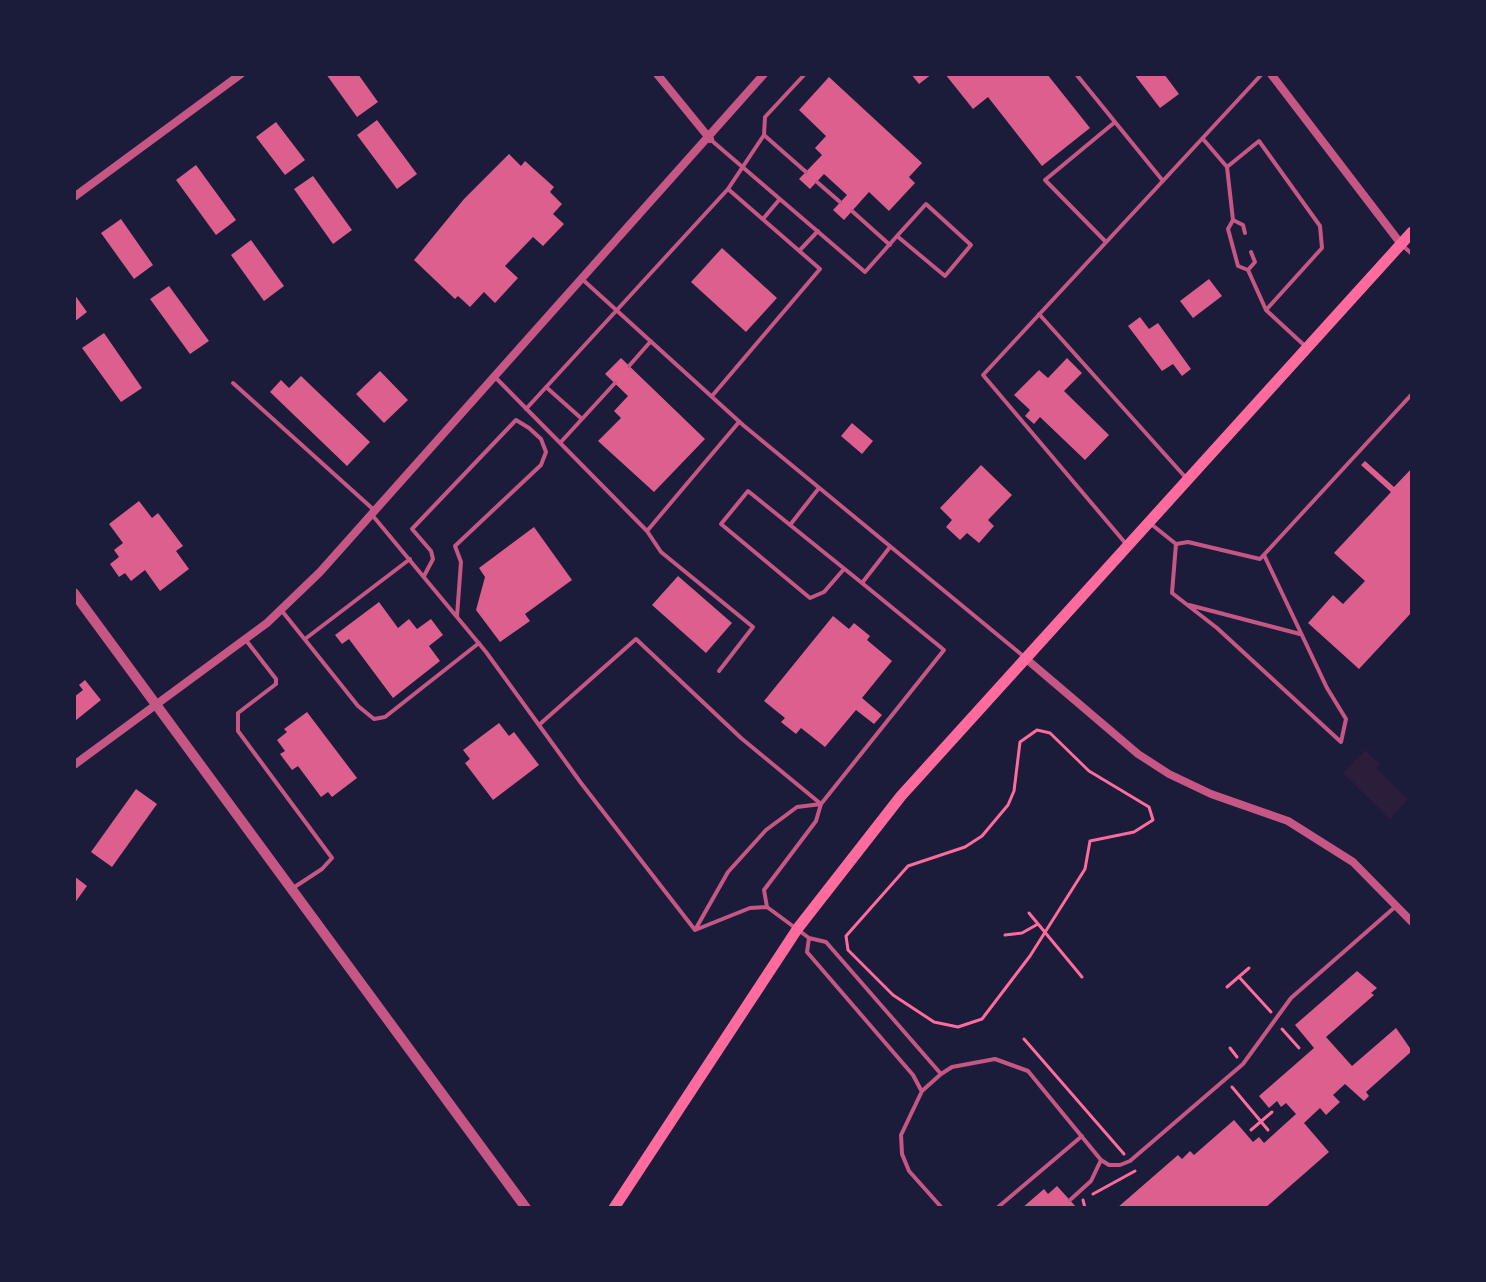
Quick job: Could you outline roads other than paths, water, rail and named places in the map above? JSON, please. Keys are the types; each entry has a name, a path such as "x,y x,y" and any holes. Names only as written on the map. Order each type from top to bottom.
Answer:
{"main road":[{"path":"614,1208 798,928 901,796 1412,232"}],"street":[{"path":"74,197 241,74"},
{"path":"657,74 710,139"},
{"path":"74,765 245,639 320,572 581,278 710,139 764,74"},
{"path":"1271,74 1401,244"},
{"path":"74,593 526,1208"},
{"path":"1024,657 1138,754 1197,787 1288,821 1324,842 1353,862 1412,922"}],"lane":[{"path":"526,409 728,189 764,135 765,117 805,74"},
{"path":"1076,74 1163,181"},
{"path":"1128,546 983,375 1262,74"},
{"path":"1106,242 1045,180 1115,122"},
{"path":"764,135 806,172"},
{"path":"1202,138 1227,167 1233,220 1228,229 1238,266 1248,270 1266,310 1307,348"},
{"path":"710,139 865,272 890,245 897,236 926,204 971,245 945,276 897,236"},
{"path":"1227,167 1259,141 1320,226 1322,248 1266,310"},
{"path":"817,182 840,202"},
{"path":"712,396 820,269 728,189"},
{"path":"763,219 780,199"},
{"path":"852,211 890,245"},
{"path":"1233,220 1243,225 1245,233"},
{"path":"800,250 818,231"},
{"path":"1401,244 1412,254"},
{"path":"1248,270 1255,262 1251,252"},
{"path":"581,278 739,422 1024,657"},
{"path":"1039,314 1188,480"},
{"path":"629,366 651,341"},
{"path":"494,376 647,531 661,552 753,627 719,671"},
{"path":"233,383 373,512 479,643 581,783 695,930"},
{"path":"560,443 615,383"},
{"path":"546,387 582,419"},
{"path":"1149,522 1176,544 1188,542 1260,559 1412,394"},
{"path":"424,576 433,559 431,551 412,529 516,420 529,428 541,439 546,452 541,465 455,546 461,562 457,616"},
{"path":"647,531 739,422"},
{"path":"790,525 819,488"},
{"path":"767,907 764,890 816,821 821,804 944,650 748,491 721,524 810,598 824,592 844,569"},
{"path":"1176,544 1172,593 1217,628 1341,742 1346,719 1264,555"},
{"path":"862,583 890,547"},
{"path":"305,639 410,559"},
{"path":"1183,604 1302,634"},
{"path":"281,610 358,706 374,719 385,717 479,643"},
{"path":"245,639 276,679 276,684 238,713 238,731 332,858 322,869 291,889"},
{"path":"540,724 636,639 741,738 821,804"},
{"path":"695,930 728,872 766,830 797,807 821,804"},
{"path":"942,1208 909,1171 902,1154 901,1135 922,1091 941,1074 952,1067 995,1059 1028,1071 1101,1160 1109,1165 1130,1161 1243,1064 1291,998 1397,906"},
{"path":"695,930 750,908 767,907 809,938 826,942 941,1074"},
{"path":"809,938 807,952 913,1075 922,1091"},
{"path":"997,1208 1082,1136"},
{"path":"1070,1200 1091,1181 1101,1160"}]}
